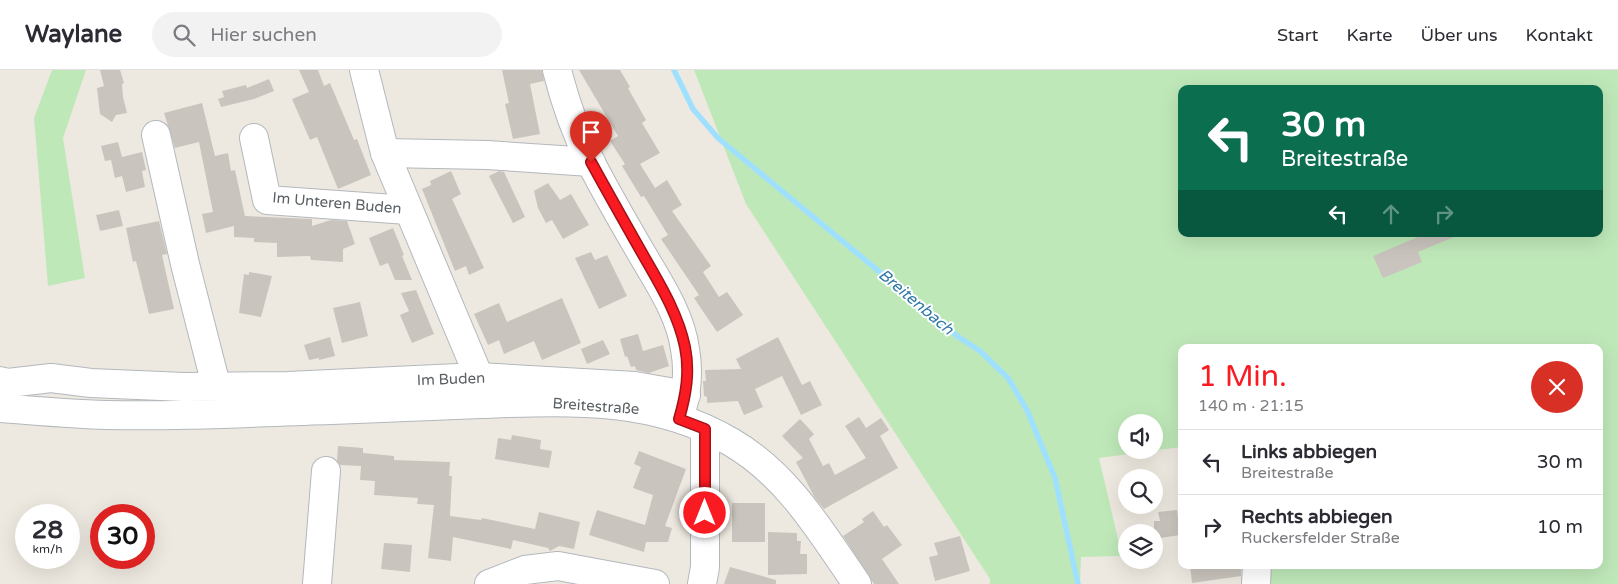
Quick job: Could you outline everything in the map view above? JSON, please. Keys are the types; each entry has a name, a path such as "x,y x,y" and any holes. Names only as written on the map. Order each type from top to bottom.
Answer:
{"street":[{"name":"Im Unteren Buden","path":"364,70 385,153 479,377"},
{"path":"557,70 566,103 591,162 666,295 679,325 686,357 682,407"},
{"path":"156,135 185,264 216,385"},
{"name":"Im Unteren Buden","path":"254,138 267,200 408,210"},
{"path":"385,153 487,155 591,162"},
{"name":"Im Buden","path":"0,381 51,378 91,383 184,387 216,385 288,386 479,377 635,386 682,407"},
{"name":"Breitestraße","path":"0,408 107,415 166,415 553,402 634,407 682,407 705,429 731,442 760,462 784,484 802,504 857,584"},
{"path":"702,584 705,567 705,429"},
{"path":"317,584 326,471"},
{"path":"489,584 526,570 558,566 655,584"},
{"path":"1256,584 1257,569"}],"green space":[{"path":"52,70 86,70 63,138 85,278 48,286 34,118"},
{"path":"694,70 1618,70 1618,584 1263,584 1262,569 1603,569 1603,344 1178,344 1178,447 1163,449 1163,414 1118,414 1118,455 1099,458 1118,539 1118,556 1081,557 1080,584 990,584 990,579 746,204"}],"building":[{"path":"100,70 120,70 124,83 122,84 123,97 127,113 116,115 112,122 100,114 97,88 104,86"},
{"path":"299,70 318,70 324,86 330,83 354,140 357,139 371,175 338,189 317,137 310,140 292,99 309,92"},
{"path":"502,70 542,70 544,81 530,84 540,134 513,139 505,104 509,103"},
{"path":"579,70 620,70 630,87 628,88 646,120 642,123 660,153 640,164 655,188 667,180 682,205 672,211 711,266 703,272 719,297 727,292 743,315 717,332 694,298 699,295 661,239 668,235 644,196 641,197 622,166 625,164 610,141 618,136"},
{"path":"269,79 274,91 254,99 221,107 218,99 224,97 222,91 246,85 247,88"},
{"path":"202,103 215,156 228,153 231,171 235,170 245,216 312,219 312,226 331,220 347,221 355,244 343,249 343,262 311,260 310,256 277,257 277,243 254,242 254,238 234,237 234,226 206,233 202,214 213,212 199,142 175,148 164,113"},
{"path":"118,142 122,157 142,152 146,170 142,171 145,187 126,192 122,176 115,178 111,160 105,161 101,146"},
{"path":"451,171 461,194 452,199 484,268 469,275 466,266 455,271 422,189 431,185 430,181"},
{"path":"499,171 504,172 525,217 513,223 489,176"},
{"path":"548,183 560,200 571,194 589,225 563,239 552,220 546,223 538,208 534,191"},
{"path":"119,210 123,226 100,231 96,215"},
{"path":"159,221 167,254 162,255 174,309 149,314 136,261 133,262 126,228"},
{"path":"393,228 412,280 395,280 388,263 380,266 369,238"},
{"path":"1418,237 1454,237 1418,252 1422,262 1383,278 1373,256"},
{"path":"591,252 595,260 607,255 627,296 599,309 575,258"},
{"path":"249,272 272,276 261,317 239,313 244,274 249,275"},
{"path":"416,290 434,334 412,343 400,315 409,311 401,293"},
{"path":"562,298 581,343 542,360 534,341 504,354 499,340 488,345 474,314 499,303 507,322"},
{"path":"360,302 368,336 342,343 333,308"},
{"path":"638,334 643,351 663,345 669,366 649,373 636,370 635,366 631,367 627,356 625,357 620,339"},
{"path":"330,337 335,356 319,360 319,358 309,360 304,345"},
{"path":"778,337 802,385 810,381 822,405 801,415 782,376 755,389 763,407 744,415 738,401 707,403 707,397 704,396 703,381 706,381 705,370 741,369 736,359"},
{"path":"603,340 610,354 587,364 581,349"},
{"path":"859,417 866,428 881,418 889,430 880,436 898,468 824,509 815,498 796,462 803,458 782,436 800,419 814,434 809,439 823,466 829,463 835,475 866,458 845,426"},
{"path":"512,435 541,440 540,449 552,451 549,468 495,459 498,438 511,440"},
{"path":"338,446 363,448 363,453 394,456 394,460 450,462 449,476 452,476 450,516 481,520 482,518 535,529 539,512 580,522 574,549 559,546 550,551 548,548 513,540 511,549 453,537 451,561 428,558 434,505 417,504 418,498 374,495 375,481 360,480 361,466 340,465 337,461"},
{"path":"639,451 686,469 665,526 672,528 668,542 646,542 644,552 589,535 597,510 645,525 653,495 633,488 641,467 634,464"},
{"path":"732,503 765,503 765,542 732,542"},
{"path":"1177,510 1178,535 1163,538 1163,524 1154,524 1154,521 1160,521 1158,514 1163,514 1163,511"},
{"path":"873,511 884,527 887,525 902,545 882,559 899,584 874,584 843,536 864,522 862,519"},
{"path":"768,532 797,533 797,541 801,541 800,554 807,554 807,574 768,575"},
{"path":"960,536 970,571 935,581 929,557 938,555 934,543"},
{"path":"384,543 412,545 410,572 381,569"},
{"path":"730,567 776,580 776,584 724,584"},
{"path":"1190,569 1241,569 1241,576 1192,583"}],"waterway":[{"name":"Breitenbach","path":"674,70 693,109 718,138 957,336 980,351 1008,378 1027,410 1055,478 1078,584"}],"route":[{"path":"591,162 666,295 679,325 685,348 687,367 686,395 679,419 705,429 705,513"}]}
